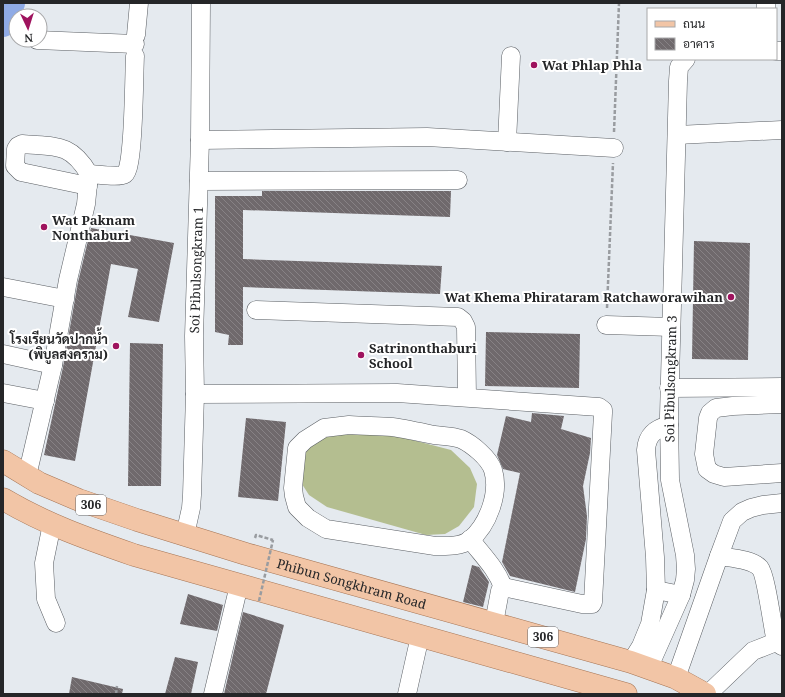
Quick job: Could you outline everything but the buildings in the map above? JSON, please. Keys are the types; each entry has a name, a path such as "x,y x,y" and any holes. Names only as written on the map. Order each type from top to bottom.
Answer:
{"main road":[{"name":"Phibun Songkhram Road","path":"3,461 28,476 79,500 246,554 640,665 676,678 707,694"},
{"name":"306","path":"3,499 64,530 134,555 617,693"},
{"path":"175,566 185,535"},
{"path":"238,585 246,554"}],"street":[{"path":"28,476 53,365 65,298 86,204 88,180 124,175 128,172 130,163 135,45 139,3"},
{"name":"Soi Pibulsongkram 1","path":"185,535 191,508 192,495 195,394 194,336 200,140 201,3"},
{"path":"48,41 135,45"},
{"path":"507,142 511,56"},
{"name":"Soi Pibulsongkram 3","path":"640,665 681,596 686,573 685,555 670,480 669,425 678,81 679,67 685,60"},
{"path":"677,135 782,130"},
{"path":"200,140 427,137 614,148"},
{"path":"199,182 458,180"},
{"path":"3,287 65,298"},
{"path":"256,310 458,317 463,321 466,327 467,397"},
{"path":"606,326 671,327"},
{"path":"3,354 53,365"},
{"path":"669,388 782,387"},
{"path":"195,394 360,392 467,397 600,407 603,410 592,604 582,604 503,587"},
{"path":"3,393 45,402"},
{"path":"782,404 716,408 710,413 708,418 704,454 707,469 714,474 724,477 782,473"},
{"path":"349,425 391,427 461,439 479,451 487,460 493,470 494,480 493,500 490,512 470,540 452,546 435,546 326,529 316,524 297,507 294,496 294,474 297,448 305,440 324,428 349,425"},
{"path":"640,665 641,646 650,624 656,590 655,557 646,450 647,441 660,427 669,425"},
{"path":"676,678 732,521 742,512 763,505 782,503"},
{"path":"52,524 44,563 46,599 56,623"},
{"path":"470,540 495,570 503,587"},
{"path":"686,573 717,561 753,563 760,568 765,582 779,644 753,651 707,694"},
{"path":"213,694 238,585"},
{"path":"494,623 500,591 503,587"},
{"path":"656,590 681,596"},
{"path":"407,694 420,636"}],"path":[{"path":"256,535 273,540 258,601"},
{"path":"116,694 117,686"}],"green space":[{"path":"347,423 451,450 470,468 477,484 474,507 459,526 445,534 426,535 327,507 309,495 300,481 300,445"}],"waterway":[{"path":"3,23 11,3"}],"place":[{"name":"Wat Phlap Phla","path":"534,65"},
{"name":"Wat Paknam Nonthaburi","path":"44,227"},
{"name":"Wat Khema Phirataram Ratchaworawihan","path":"731,297"},
{"name":"โรงเรียนวัดปากน้ำ (พิบูลสงคราม)","path":"116,346"},
{"name":"Satrinonthaburi School","path":"361,355"}]}
